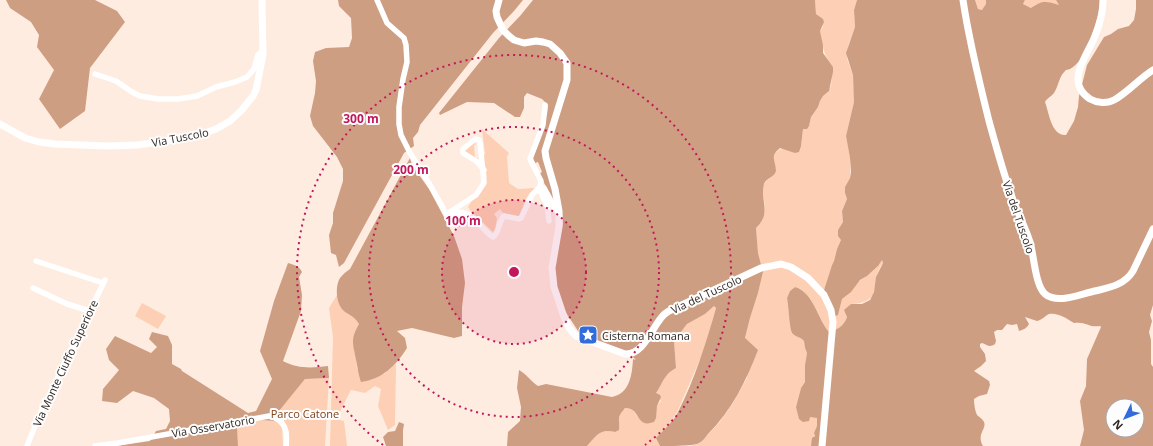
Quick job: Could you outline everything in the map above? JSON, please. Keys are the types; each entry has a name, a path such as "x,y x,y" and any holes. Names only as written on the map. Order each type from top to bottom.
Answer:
{"street":[{"name":"Via Tuscolo","path":"0,124 27,139 55,144 132,145 202,135 216,129 230,121 243,109 253,96 259,81 263,50 262,0"},
{"path":"377,0 387,23 404,38 406,45 407,62 403,79 399,112 399,126 401,135 447,215"},
{"name":"Via del Tuscolo","path":"499,0 496,11 497,18 503,30 509,36 514,40 524,43 536,41 550,44 560,53 567,63 567,80 546,151 546,158 555,189 559,211 559,227 552,268 554,287 569,328 576,336 625,354 630,354 641,348 661,318 671,310 761,268 781,264 790,267 808,278 824,295 831,310 833,322 822,446"},
{"name":"Via del Tuscolo","path":"962,0 975,66 993,135 1011,197 1029,240 1041,290 1050,296 1063,298 1115,286 1124,282 1130,276 1153,229"},
{"path":"1103,0 1100,22 1079,70 1079,83 1082,90 1091,100 1096,102 1109,102 1117,98 1153,70"},
{"path":"96,74 116,81 132,92 144,97 161,100 178,99 197,96 213,88 247,77 254,69 258,55 263,50"},
{"path":"545,105 543,125 530,159 541,181 540,188 547,205 549,221"},
{"path":"447,215 456,207 471,198 481,189 484,183 484,170 480,143 479,140 475,139 463,149 463,153 480,164 484,170"},
{"path":"447,215 459,211 467,214 493,237 497,233 500,220 504,216 516,219 522,218 532,195 540,188"},
{"path":"540,188 544,188 555,209 559,211"},
{"name":"Via Monte Ciuffo Superiore","path":"27,446 38,418 104,281 36,261"},
{"path":"33,288 67,304 90,312"},
{"name":"Via Osservatorio","path":"95,446 118,444 269,416 278,419 285,427 287,436 286,446"}],"green space":[{"path":"815,0 857,0 854,10 855,27 848,46 847,59 853,75 854,95 854,102 846,136 850,158 850,178 845,187 847,199 842,211 843,222 838,230 841,240 824,290 836,316 838,314 842,299 858,282 876,268 882,260 883,263 879,270 873,295 869,299 862,302 851,304 846,314 847,317 844,323 835,330 829,332 811,300 801,290 795,287 790,291 787,298 795,329 799,337 804,341 807,353 805,382 801,388 796,407 810,416 817,418 817,426 811,446 689,446 699,444 719,423 733,403 747,378 745,339 763,272 758,253 756,228 761,223 765,213 763,191 764,185 776,171 774,157 776,153 783,148 801,146 803,129 809,126 811,117 823,96 827,93 831,86 833,67 827,59 824,50 820,31 823,27 822,19 816,14"},
{"path":"975,0 986,0 983,10 978,9"},
{"path":"1025,0 1056,0 1060,5 1036,4 1031,8 1023,4"},
{"path":"482,129 509,153 507,157 509,183 518,189 535,188 526,199 518,217 503,213 500,209 494,214 497,218 495,230 493,232 468,207 487,180 483,157 485,154"},
{"path":"474,143 477,144 474,145 475,158 465,154 465,150"},
{"path":"337,295 342,308 354,317 359,324 354,336 357,369 384,374 396,364 395,425 388,430 378,406 381,389 375,386 365,393 351,390 336,419 344,421 347,446 330,446 333,337 329,308"},
{"path":"142,303 166,316 158,329 135,316"},
{"path":"714,306 716,307 705,348 677,412 667,428 657,438 660,446 587,446 602,432 615,432 619,426 619,416 625,408 634,411 645,423 654,422 657,406 661,401 655,393 668,373 676,368 674,341 687,324 705,314"},
{"name":"Parco Catone","path":"329,378 325,446 289,446 289,432 279,411 305,379"},
{"path":"260,420 276,421 282,427 283,446 238,446 237,425"}],"shaded area":[{"path":"6,0 95,0 117,11 125,22 90,68 85,111 60,129 39,99 54,70 37,47 39,35 31,22 10,8"},
{"path":"338,0 523,0 493,33 420,125 418,132 413,138 414,146 404,153 344,263 339,267 336,255 331,253 329,235 333,223 333,213 343,181 343,169 337,157 313,126 310,116 316,81 313,61 315,52 326,48 349,47 352,38 351,18 339,6"},
{"path":"533,0 815,0 816,14 823,19 824,22 820,31 823,53 833,67 829,91 820,101 811,117 807,129 803,129 799,152 795,153 780,148 774,157 776,171 764,184 763,197 765,212 761,223 756,228 758,253 763,272 745,338 758,350 738,395 717,425 703,440 693,445 660,446 656,438 676,416 690,387 700,361 716,308 714,306 705,314 687,324 674,341 676,368 666,376 656,393 661,397 657,406 656,418 654,422 644,423 634,411 625,408 619,416 619,430 615,432 602,432 587,446 507,446 508,432 520,421 521,407 517,388 519,370 538,386 546,384 612,397 623,392 631,377 633,359 636,360 628,352 580,334 565,311 560,300 554,275 563,223 562,211 539,174 542,172 538,162 535,163 532,155 544,115 547,115 548,105 542,99 527,93 524,97 524,108 520,117 515,117 494,103 467,102 440,115 439,113 499,38"},
{"path":"857,0 975,0 978,9 982,10 986,4 986,0 1025,0 1023,4 1031,8 1044,2 1059,5 1056,0 1102,0 1094,29 1085,52 1073,67 1064,72 1054,93 1045,102 1054,128 1057,132 1066,135 1074,121 1087,65 1104,37 1118,29 1129,26 1134,20 1136,0 1153,0 1153,305 1150,315 1152,321 1149,332 1151,340 1151,364 1153,367 1153,446 1080,446 1084,430 1080,401 1086,386 1087,359 1101,327 1074,323 1062,316 1049,314 1037,321 1025,317 1029,324 1025,329 1019,331 1017,324 1007,324 1002,330 997,330 994,332 996,341 995,344 990,346 982,343 980,344 980,347 985,354 986,361 974,371 989,381 990,385 987,394 974,399 976,413 983,420 985,425 981,435 981,442 983,446 811,446 812,438 815,436 814,433 817,426 817,418 810,417 809,421 803,422 799,419 796,407 801,388 805,382 807,353 804,341 792,332 787,298 790,291 795,287 801,290 811,300 829,332 832,331 844,323 847,317 844,310 851,304 862,304 870,300 874,292 876,277 883,263 882,260 878,266 860,280 851,292 842,299 838,315 836,316 830,314 824,290 841,240 838,236 838,230 843,222 842,211 847,199 845,187 850,178 851,172 846,136 854,102 853,75 846,53 855,27 854,10"},
{"path":"410,158 412,165 429,189 454,236 462,259 465,283 462,307 462,336 454,338 412,328 397,331 405,338 407,348 403,355 388,371 382,375 361,382 353,342 354,334 359,324 355,318 344,311 340,306 337,298 337,285 340,278 350,269"},
{"path":"288,263 300,268 302,272 299,277 302,295 301,311 283,361 289,364 305,367 328,366 329,378 305,379 279,411 276,421 260,420 237,425 238,446 116,446 150,441 156,431 166,429 170,421 169,409 154,398 133,391 117,403 102,401 103,389 119,370 109,360 106,349 115,336 151,353 157,347 149,339 152,332 168,336 172,345 172,364 248,413 256,411 272,379 260,351 274,301"},
{"path":"399,422 404,424 403,446 386,446 383,437 388,432 395,431"}],"place":[{"name":"Cisterna Romana","path":"588,335"}]}
